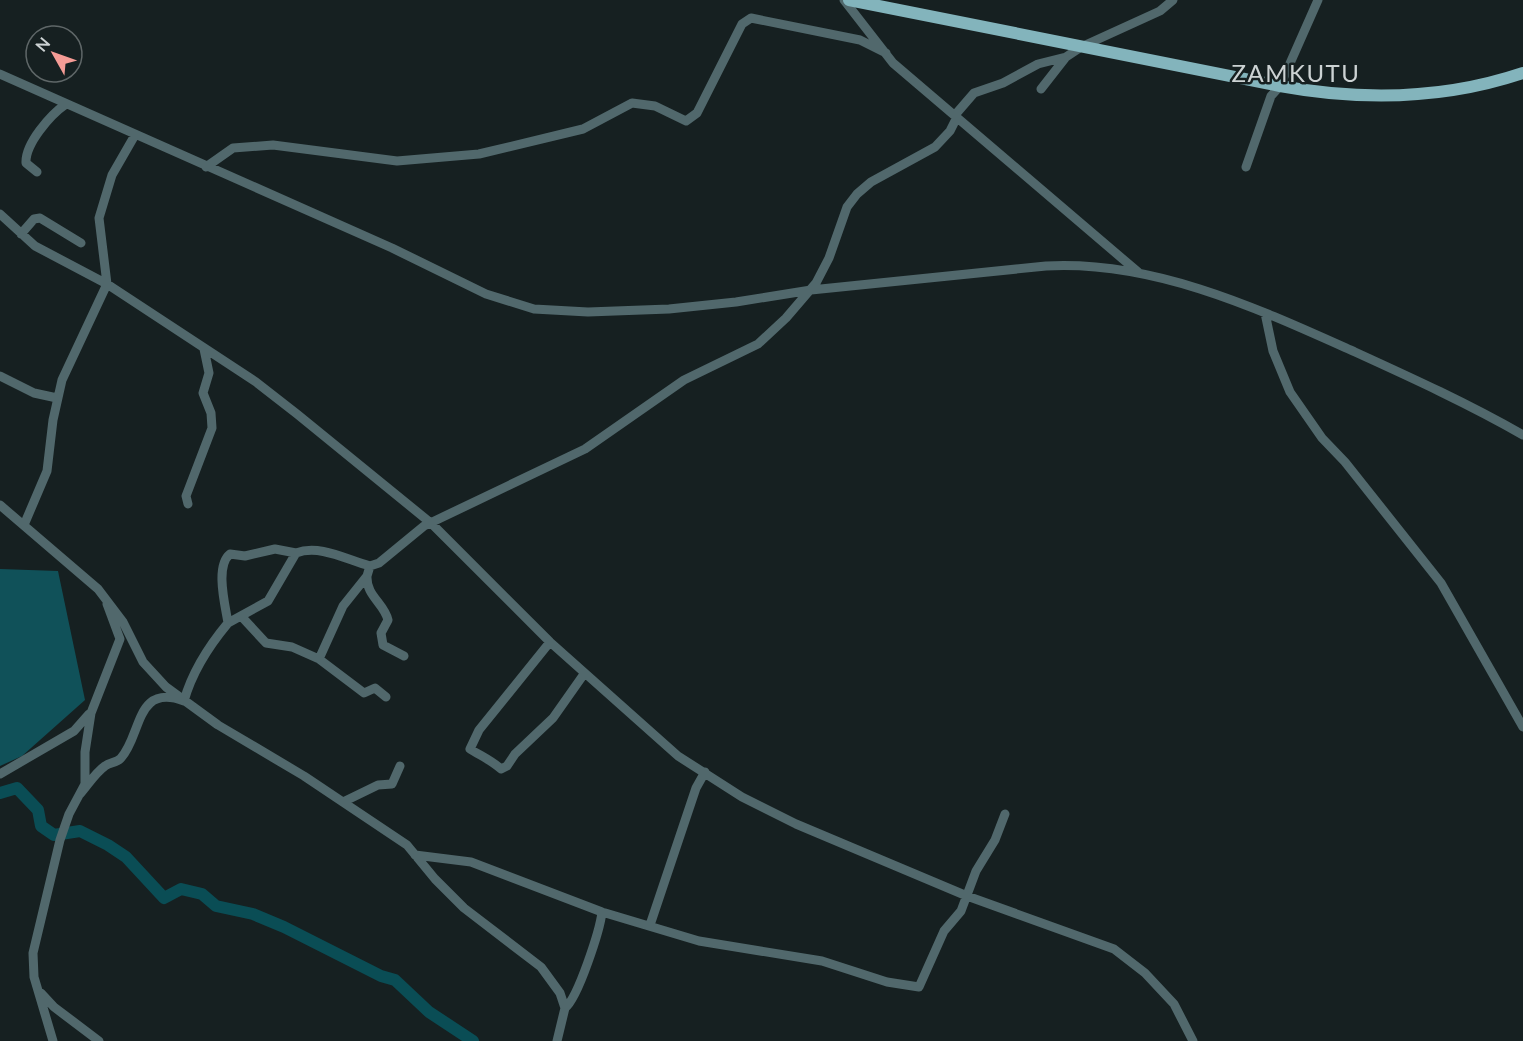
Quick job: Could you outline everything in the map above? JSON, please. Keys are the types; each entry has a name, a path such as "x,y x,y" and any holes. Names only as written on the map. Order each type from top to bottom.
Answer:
{"main road":[{"path":"849,0 1280,86 1349,97 1415,96 1464,89 1523,73"}],"street":[{"path":"843,0 893,63 1138,273"},
{"path":"1041,89 1066,57 1081,46 1160,11 1173,0"},
{"path":"1246,167 1271,96 1280,86 1318,0"},
{"path":"206,166 233,148 273,146 397,161 478,154 583,129 632,104 655,106 686,121 696,112 742,24 751,18 860,40 886,53"},
{"path":"319,659 343,606 368,571 418,530 585,448 684,380 748,350 786,318 811,290 829,258 837,230 851,201 871,182 935,147 950,131 956,116 974,93 1002,83 1038,64 1066,57"},
{"path":"0,74 392,248 486,294 534,309 588,312 669,309 736,302 811,290 1066,265 1138,273 1177,283 1265,314 1446,393 1523,435"},
{"path":"37,172 26,163 26,154 56,111 66,104"},
{"path":"24,525 47,471 57,398 107,284 99,218 112,175 135,135"},
{"path":"0,214 38,248 107,284 204,350 256,382 432,524 550,642 666,747 742,797 784,818 967,896 1114,949 1136,965 1174,1004 1193,1041"},
{"path":"21,234 34,219 40,218 81,243"},
{"path":"1265,314 1273,351 1290,392 1322,438 1345,462 1441,583 1523,727"},
{"path":"188,504 186,496 212,429 211,413 203,393 209,374 204,350"},
{"path":"0,376 34,393 57,398"},
{"path":"0,505 85,576 106,598 123,622 137,653 150,672 184,701 218,725 304,776 407,845 464,908 541,968 560,993 565,1008"},
{"path":"228,623 222,585 225,577 221,567 224,560 230,554 245,556 275,549 296,553"},
{"path":"184,701 200,660 228,623 268,601 296,553 302,550 332,553 368,571"},
{"path":"368,571 371,595 387,614 388,620 381,633 382,645 404,656"},
{"path":"53,1041 37,989 33,953 60,840 85,784 91,712 120,639 106,598"},
{"path":"241,616 266,643 292,647 319,659 364,693 375,688 386,697"},
{"path":"550,642 495,708 479,730 470,749 478,755 485,755 501,769 507,766 515,754 553,718 584,674"},
{"path":"81,794 99,771 107,764 119,760 137,722 149,705 164,697 184,701"},
{"path":"0,774 74,731 91,712"},
{"path":"74,731 87,741"},
{"path":"343,802 378,785 392,784 400,766"},
{"path":"650,926 696,788 705,772"},
{"path":"414,855 471,862 602,912 699,941 822,961 913,988 919,987 925,978 944,931 961,911 976,871 995,840 1005,814"},
{"path":"557,1041 565,1008 573,997 588,962 602,912"},
{"path":"37,989 54,1007 99,1041"},
{"path":"561,1027 562,1041"}],"shaded area":[{"path":"0,569 58,571 85,700 22,756 0,766"}],"waterway":[{"path":"0,793 17,788 38,810 41,826 54,835 80,831 108,845 126,857 164,898 181,889 202,894 216,906 253,914 284,927 381,976 395,980 429,1012 473,1041"}],"district":[{"name":"ZAMKUTU","path":"1296,74"}]}
